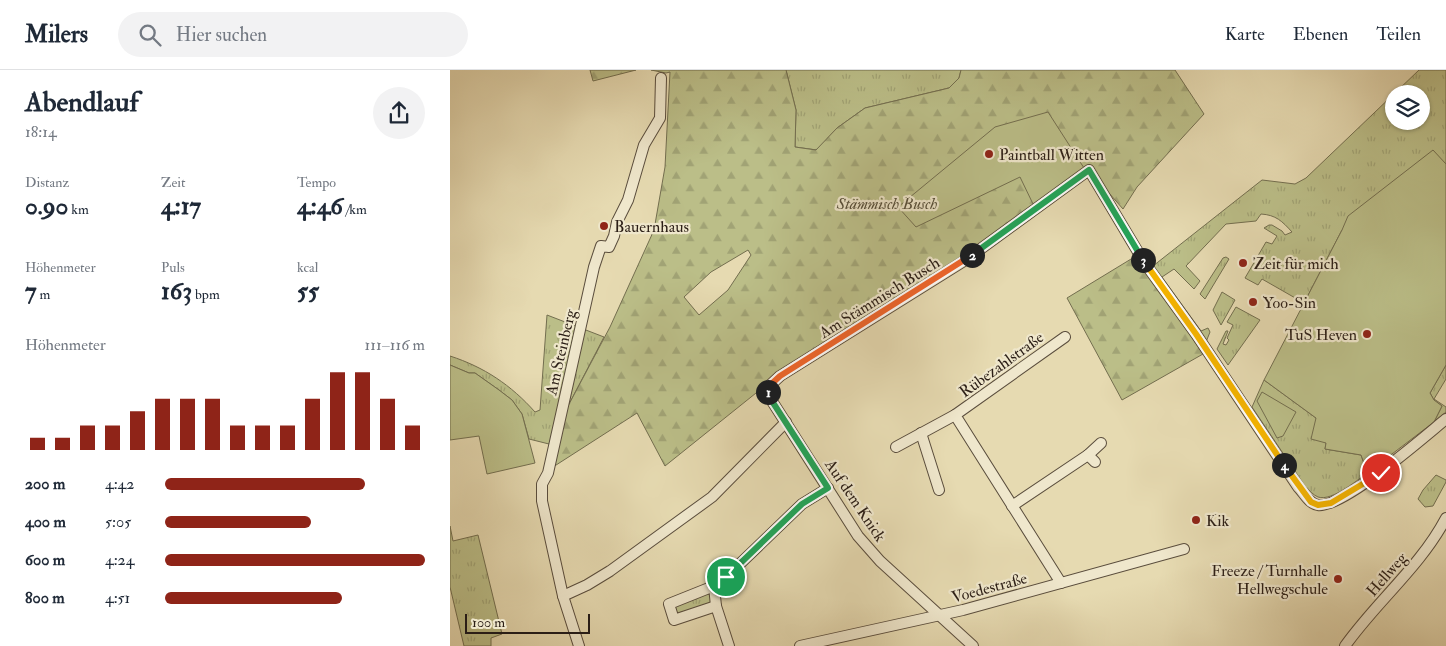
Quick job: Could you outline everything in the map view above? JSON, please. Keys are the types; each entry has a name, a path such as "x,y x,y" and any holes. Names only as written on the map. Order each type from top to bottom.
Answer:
{"street":[{"name":"Am Steinberg","path":"579,646 563,596 542,501 542,484 548,473 594,267 601,246 609,247 614,236 617,222 628,200 644,145 660,118 661,78"},
{"name":"Am Stämmisch Busch","path":"780,376 964,261 1089,170 1144,262 1196,334 1294,480 1311,502 1318,505 1331,503 1381,473 1446,419"},
{"name":"Rübezahlstraße","path":"896,447 955,416 1065,337"},
{"name":"Auf dem Knick","path":"780,376 767,388 770,398 858,536 880,561 973,646"},
{"name":"Rübezahlstraße","path":"955,416 1061,584"},
{"path":"563,596 587,585 610,571 712,497 786,422"},
{"path":"921,433 939,490"},
{"path":"1012,506 1091,459 1101,443"},
{"path":"716,606 674,620 669,604 714,586 726,577 802,504 828,488"},
{"name":"Hellweg","path":"1345,646 1365,620 1414,566 1436,538 1446,518"},
{"name":"Voedestraße","path":"800,646 938,615 1061,584 1184,549"},
{"path":"714,586 716,606 730,646"},
{"path":"848,635 850,646"}],"green space":[{"path":"590,70 636,70 593,81"},
{"name":"Stämmisch Busch","path":"651,70 786,70 796,110 795,147 816,150 837,128 865,108 949,88 959,78 961,70 1175,70 1204,114 1137,187 1123,209 1087,168 934,278 776,377 665,466 637,413 553,467 567,408 610,327 654,230 665,167 670,72","holes":["748,250 751,255 728,290 699,315 684,297 711,272"]},
{"name":"Stämmisch Busch","path":"786,70 961,70 959,78 949,88 865,108 837,128 817,150 795,147 796,110"},
{"path":"1419,70 1446,70 1446,165 1342,230 1304,303 1262,279 1258,285 1245,278 1266,242 1272,244 1277,236 1264,228 1272,225 1285,235 1292,232 1278,219 1261,214 1256,221 1226,224 1186,266 1200,281 1194,289 1174,269 1162,277 1201,331 1208,328 1210,332 1206,342 1153,266 1262,180 1295,184 1306,178 1385,102 1385,130 1430,130 1430,85 1403,85"},
{"path":"1048,112 1084,168 1034,206 1020,177 916,227 898,207 995,127"},
{"name":"TuS Heven","path":"1433,150 1446,164 1446,365 1430,393 1434,400 1442,406 1434,422 1371,470 1365,466 1361,455 1325,449 1326,443 1311,439 1316,418 1264,380 1348,216"},
{"path":"1136,256 1203,354 1122,400 1067,298"},
{"path":"1223,258 1229,259 1205,299 1200,294"},
{"path":"1222,292 1235,300 1221,325 1213,310"},
{"path":"1236,307 1260,320 1228,365 1217,349 1226,331 1228,331 1223,344 1226,345 1229,340 1227,338 1233,325 1227,322"},
{"path":"547,315 604,337 567,408 557,446 529,439 522,414 512,400 475,373 469,373 450,365 450,356 486,371 507,385 535,412 540,410"},
{"path":"450,365 469,373 475,373 512,400 522,414 535,463 487,474 479,436 450,440"},
{"path":"1446,365 1446,379 1434,399 1446,407 1446,412 1434,422 1442,406 1434,400 1430,393"},
{"path":"1264,380 1316,418 1326,443 1325,449 1361,455 1365,466 1371,470 1331,496 1324,498 1313,494 1305,486 1252,407"},
{"path":"1262,392 1296,412 1283,436 1277,438 1257,401"},
{"path":"1436,475 1446,480 1446,482 1433,506 1425,507 1418,499"},
{"path":"450,526 453,541 478,535 502,634 491,638 491,646 464,646 450,587"},
{"path":"707,593 712,597 712,602 677,614 675,606"}],"place":[{"name":"Paintball Witten","path":"989,154"},
{"name":"Bauernhaus","path":"604,226"},
{"name":"Zeit für mich","path":"1243,263"},
{"name":"Yoo-Sin","path":"1253,302"},
{"name":"TuS Heven","path":"1367,334"},
{"name":"Kik","path":"1196,520"},
{"name":"Freeze / Turnhalle Hellwegschule","path":"1338,579"}],"route":[{"path":"726,577 802,504 828,488 770,398 767,388 780,376 964,261 1089,170 1144,262 1196,334 1298,487 1311,502 1318,505 1331,503 1381,473"}]}
